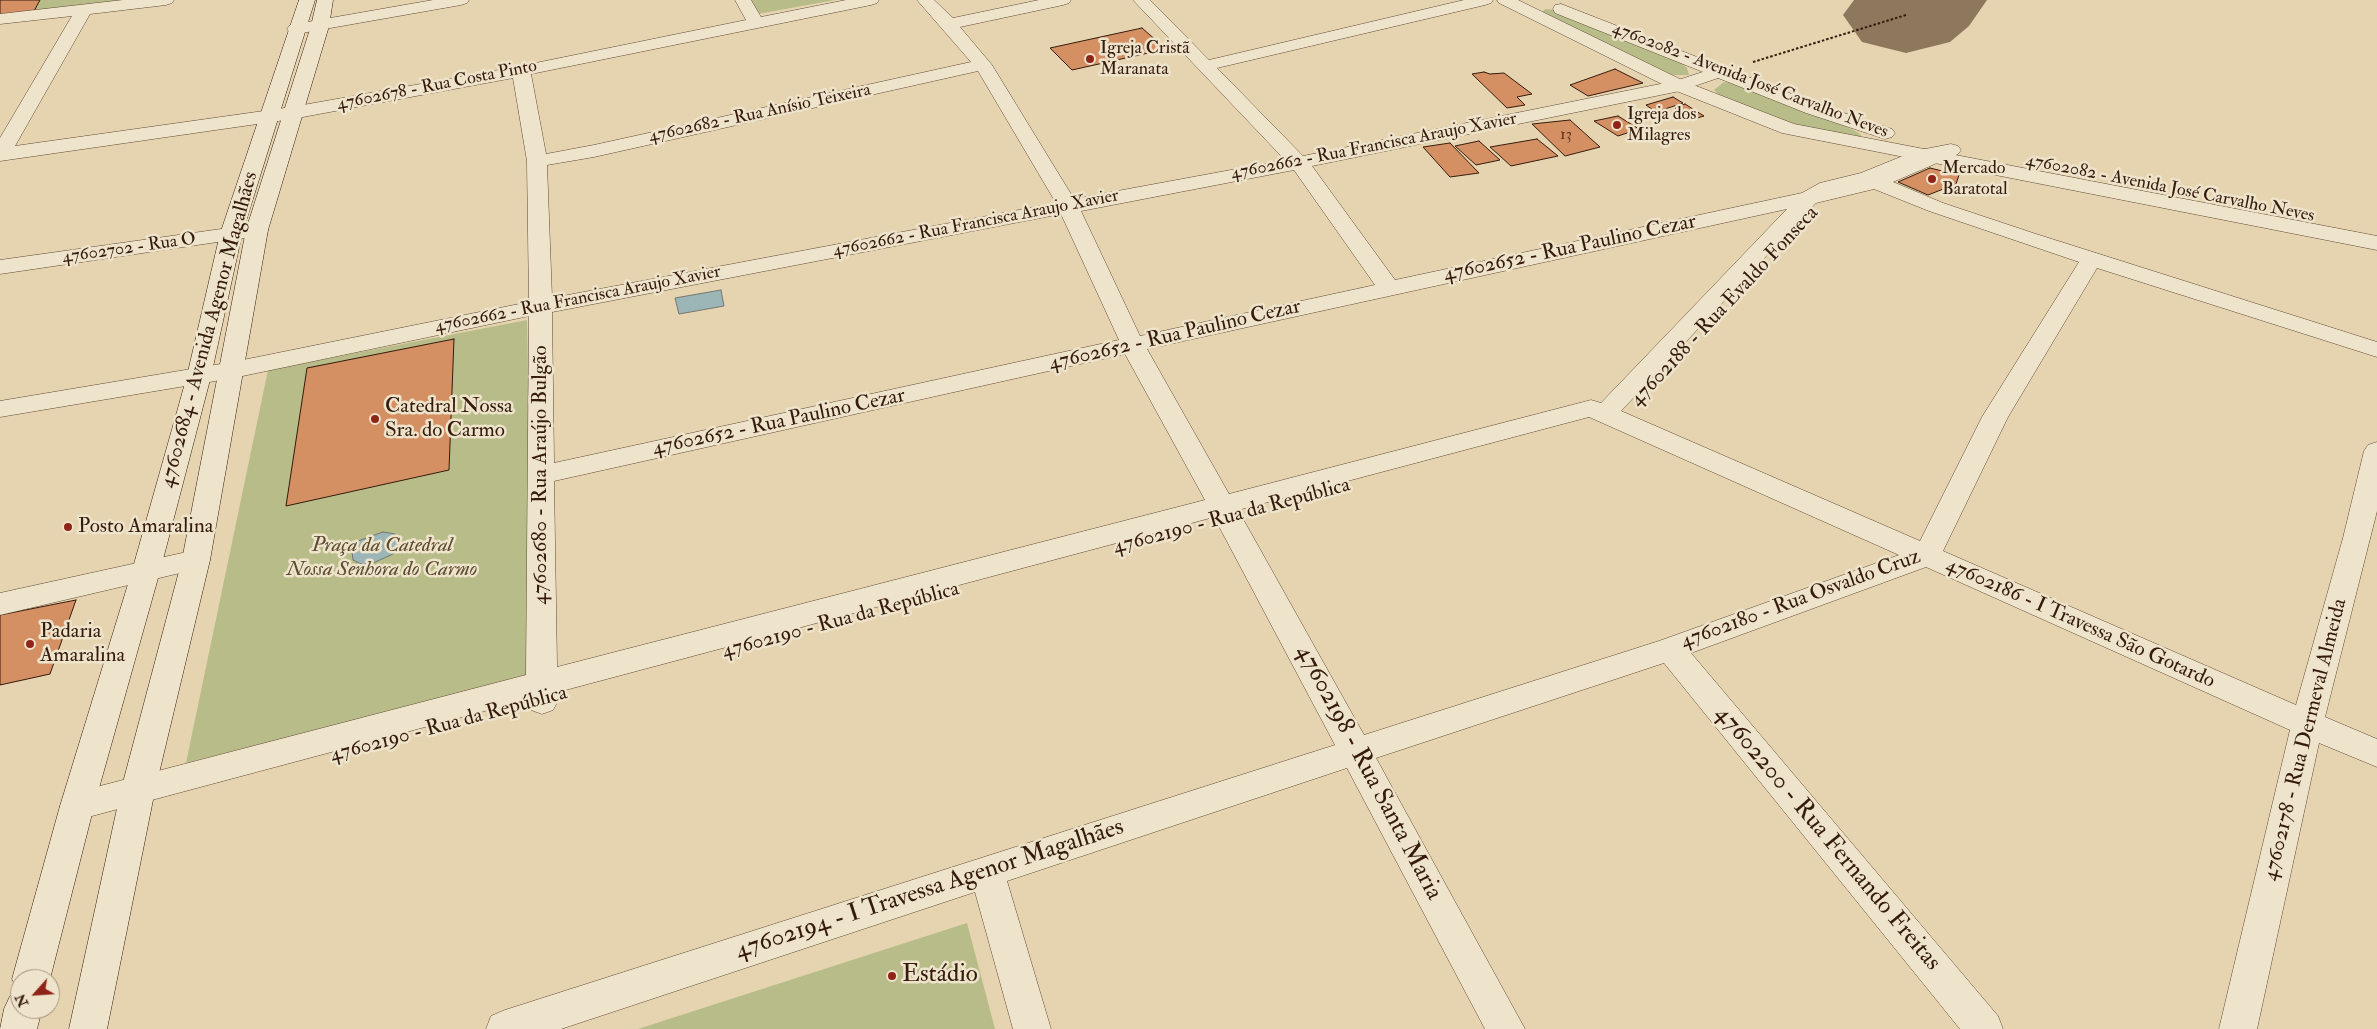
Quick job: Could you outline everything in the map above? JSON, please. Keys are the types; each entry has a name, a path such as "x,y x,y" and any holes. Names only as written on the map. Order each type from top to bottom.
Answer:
{"street":[{"path":"0,20 166,0"},
{"name":"47602684 - Avenida Agenor Magalhães","path":"306,0 308,27"},
{"name":"47602684 - Avenida Agenor Magalhães","path":"88,1029 137,799 196,560 233,370 257,230 281,115 308,27 325,0"},
{"path":"308,27 461,0"},
{"path":"743,0 756,23"},
{"name":"47602678 - Rua Costa Pinto","path":"0,154 281,115 521,71 871,0"},
{"name":"47602198 - Rua Santa Maria","path":"925,0 949,24 983,65 1068,206 1133,346 1226,511 1506,1029"},
{"path":"949,24 1063,0"},
{"path":"1141,0 1299,164 1389,288"},
{"path":"1205,66 1485,0"},
{"path":"1505,0 1680,86 1789,129 1935,154 2377,243"},
{"name":"47602082 - Avenida José Carvalho Neves","path":"1539,0 1718,72 1935,154 2377,229"},
{"path":"0,154 84,9"},
{"name":"47602682 - Rua Anísio Teixeira","path":"537,161 594,151 983,65"},
{"name":"47602680 - Rua Araújo Bulgão","path":"521,71 537,161 540,307 542,692"},
{"name":"47602662 - Rua Francisca Araujo Xavier","path":"0,409 233,370 540,307 1299,164 1680,86 1718,72"},
{"name":"47602684 - Avenida Agenor Magalhães","path":"34,969 74,816 146,571 199,376 230,234 281,115"},
{"name":"47602652 - Rua Paulino Cezar","path":"541,475 1133,346 1389,288 1831,193 1876,182 1935,154"},
{"name":"47602652 - Rua Paulino Cezar","path":"1809,198 1826,188 1867,178 1935,154"},
{"path":"1876,182 1968,219 2091,260 2377,350"},
{"name":"47602188 - Rua Evaldo Fonseca","path":"1606,415 1831,193"},
{"path":"1606,415 1809,198"},
{"name":"47602702 - Rua O","path":"0,267 257,230"},
{"name":"47602180 - Rua Osvaldo Cruz","path":"1355,750 1670,649 1927,556 1996,417 2059,309 2091,260"},
{"name":"47602190 - Rua da República","path":"74,816 1226,511 1606,415"},
{"name":"47602186 - I Travessa São Gotardo","path":"1606,415 2377,754"},
{"name":"47602178 - Rua Dermeval Almeida","path":"2238,1029 2307,724 2357,538 2377,451"},
{"path":"0,604 196,560"},
{"name":"47602200 - Rua Fernando Freitas","path":"1670,649 1984,1029"},
{"name":"47602194 - I Travessa Agenor Magalhães","path":"505,1029 986,873 1355,750"},
{"path":"986,873 1032,1029"}],"path":[{"path":"1718,72 1906,15"}],"green space":[{"path":"40,0 142,0 33,13"},
{"path":"750,0 835,0 758,14"},
{"path":"1545,9 1558,10 1679,60 1687,68 1689,75 1672,75 1544,15 1542,12"},
{"path":"1724,82 1745,86 1847,127 1861,135 1860,138 1801,126 1757,112 1719,95 1714,90"},
{"name":"Praça da Catedral Nossa Senhora do Carmo","path":"527,320 534,675 186,763 268,370"},
{"name":"Estádio","path":"967,923 995,1029 638,1029"}],"water":[{"path":"721,290 724,306 679,314 675,298"},
{"path":"383,532 395,534 401,540 400,545 393,554 371,564 361,564 353,560 352,551 358,541"}],"building":[{"path":"0,0 40,0 33,13 0,17"},
{"name":"Igreja Cristã Maranata","path":"1142,28 1166,49 1072,70 1050,48"},
{"path":"1615,69 1643,83 1588,96 1570,85"},
{"path":"1484,72 1490,74 1504,73 1532,94 1517,97 1525,105 1507,108 1472,74"},
{"path":"1673,97 1683,103 1656,112 1646,105"},
{"path":"1685,104 1704,116 1694,119 1675,108"},
{"name":"Igreja dos Milagres","path":"1618,116 1639,129 1618,136 1594,121"},
{"path":"1570,120 1600,147 1565,156 1532,124"},
{"path":"1537,139 1558,156 1511,166 1490,147"},
{"path":"1479,141 1500,160 1476,165 1455,146"},
{"path":"1450,143 1479,173 1450,177 1423,147"},
{"name":"Mercado Baratotal","path":"1930,168 1959,175 1956,184 1928,195 1898,182"},
{"name":"Catedral Nossa Sra. do Carmo","path":"454,339 449,470 286,506 307,368"},
{"name":"Padaria Amaralina","path":"76,600 50,674 0,685 0,615"}],"runway":[{"path":"1906,15 1926,0"}],"place":[{"name":"Igreja Cristã Maranata","path":"1090,59"},
{"name":"Igreja dos Milagres","path":"1617,125"},
{"name":"Mercado Baratotal","path":"1932,179"},
{"name":"Catedral Nossa Sra. do Carmo","path":"375,419"},
{"name":"Posto Amaralina","path":"68,527"},
{"name":"Padaria Amaralina","path":"30,644"},
{"name":"Estádio","path":"892,976"}]}
